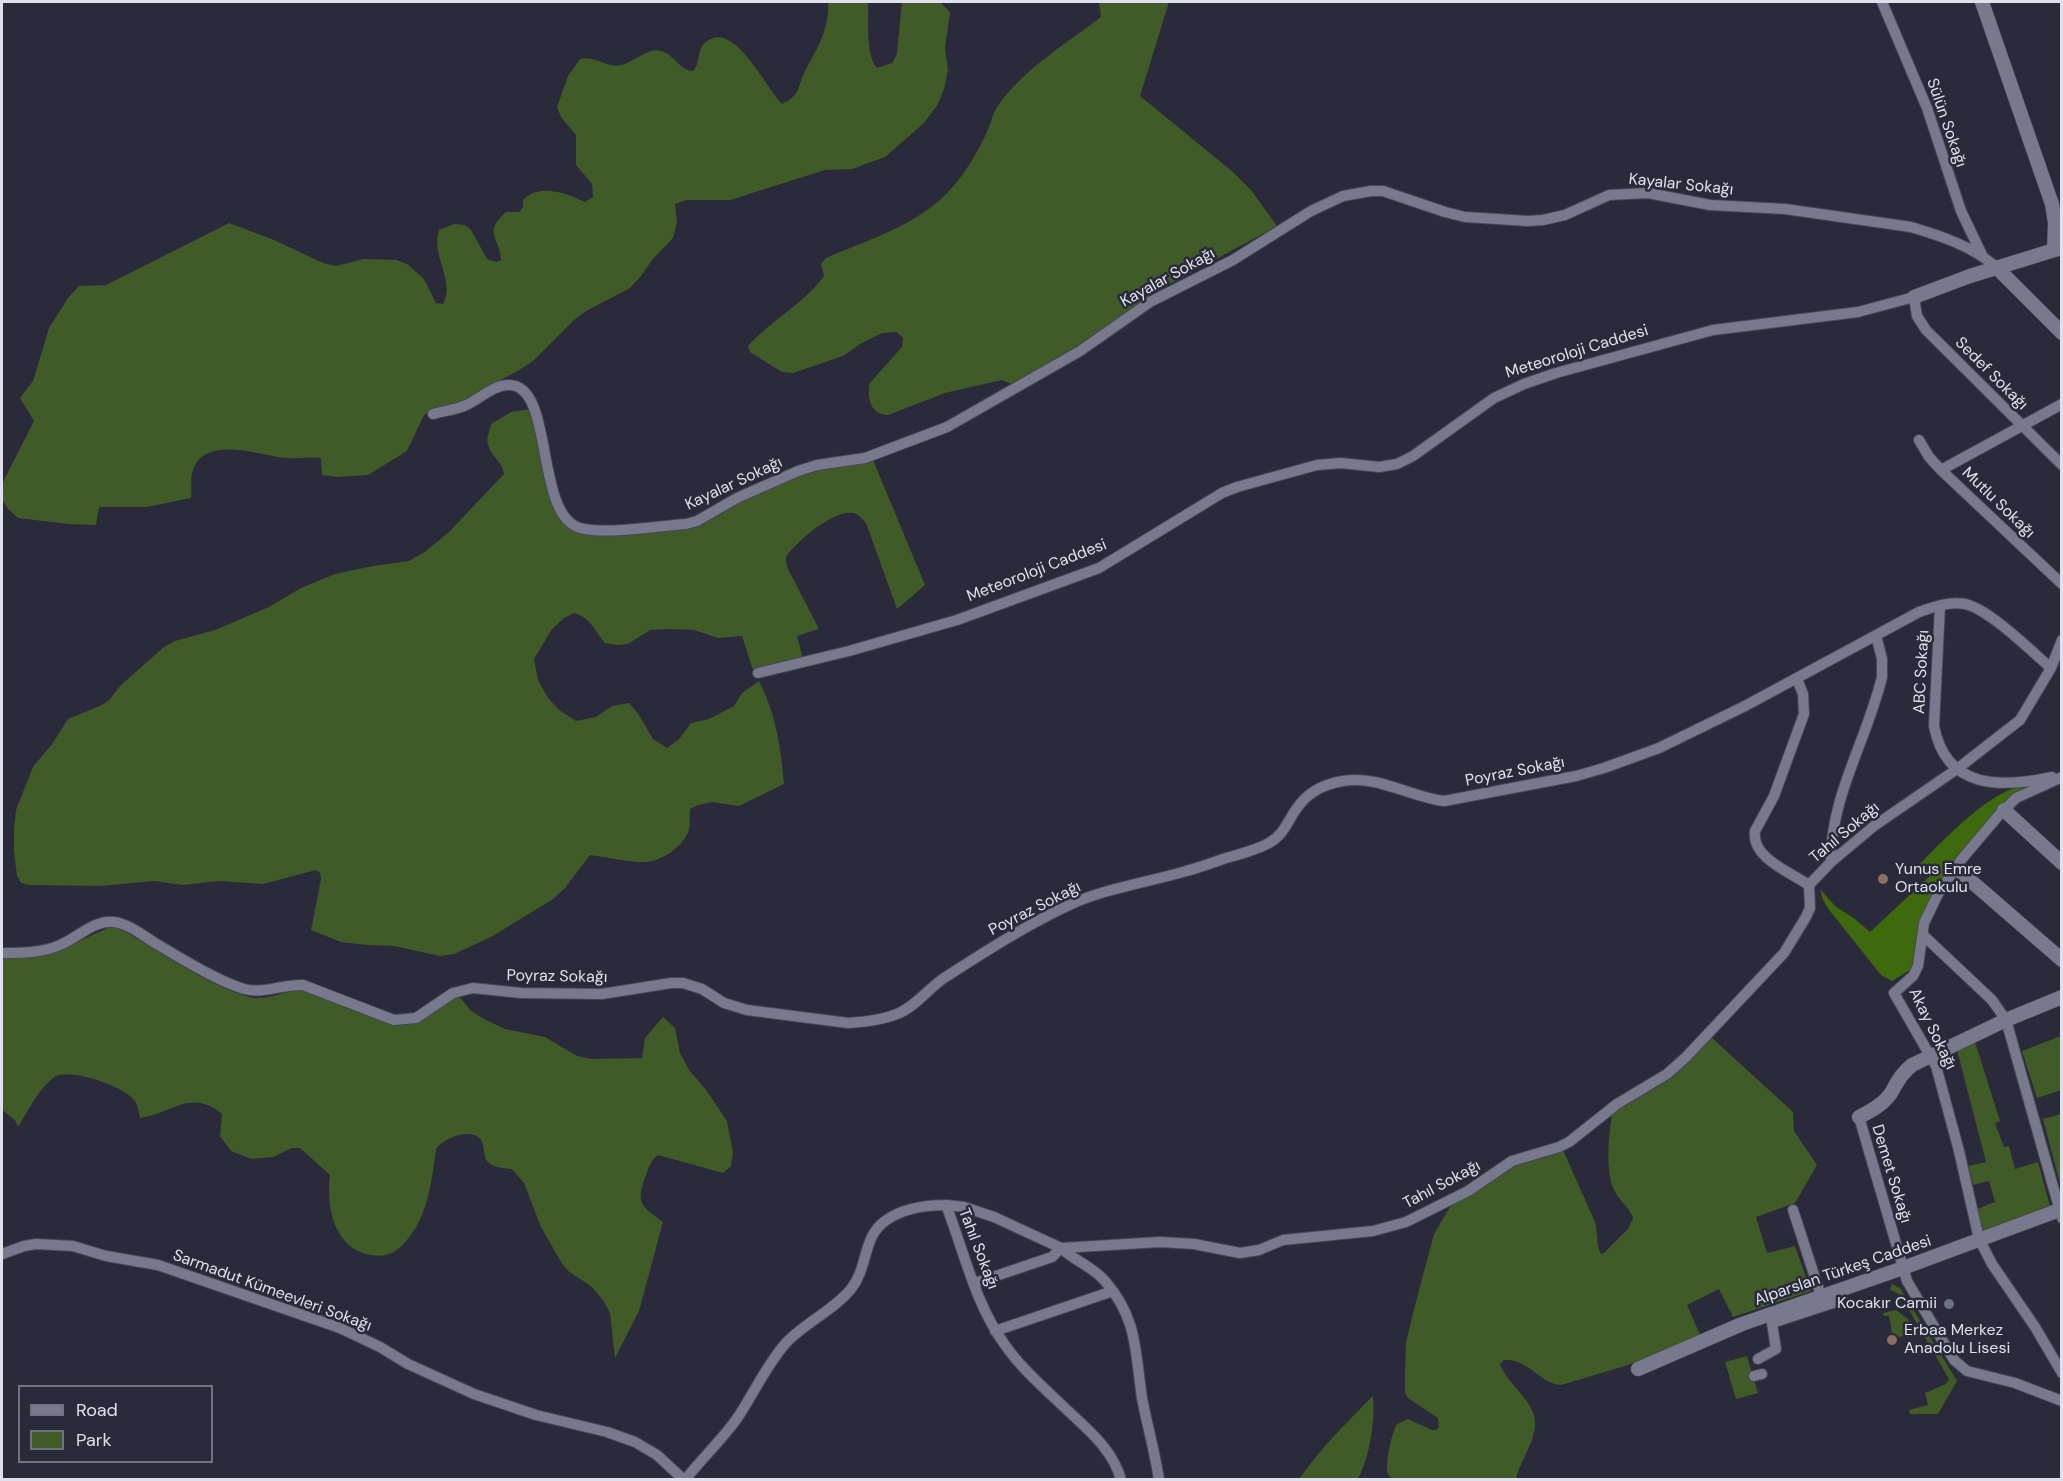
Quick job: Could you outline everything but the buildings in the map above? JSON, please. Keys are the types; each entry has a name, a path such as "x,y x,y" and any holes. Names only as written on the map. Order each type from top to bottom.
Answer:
{"street":[{"name":"Sülün Sokağı","path":"1882,2 1927,108 1961,211 1982,255"},
{"path":"1982,2 2052,204 2058,249"},
{"name":"Kayalar Sokağı","path":"433,414 465,405 499,386 522,388 533,403 553,489 560,508 573,525 591,529 686,524 697,521 737,498 798,471 818,465 866,458 946,427 1080,351 1150,302 1233,260 1311,211 1343,196 1371,191 1383,191 1445,212 1465,216 1528,221 1556,218 1609,195 1620,193 1648,194 1710,205 1785,209 1911,227 1947,239 1982,255 1996,267"},
{"name":"Meteoroloji Caddesi","path":"758,673 849,651 957,620 1099,568 1114,561 1222,493 1237,487 1323,464 1341,463 1379,467 1397,465 1494,398 1556,373 1713,330 1858,312 1914,297 1996,267 2058,249"},
{"path":"1996,267 2061,333"},
{"name":"Sedef Sokağı","path":"1914,297 1917,316 1926,330 2061,465"},
{"path":"1941,470 2061,404"},
{"name":"Mutlu Sokağı","path":"1919,440 1929,457 1941,470 2061,584"},
{"name":"Poyraz Sokağı","path":"2,953 22,953 60,946 91,928 110,921 126,925 242,988 262,991 303,985 394,1020 416,1018 444,998 460,990 472,988 521,993 602,994 683,983 702,989 724,1003 741,1009 848,1023 861,1022 905,1010 943,979 1007,938 1065,907 1086,898 1185,872 1268,844 1282,833 1306,797 1315,789 1330,784 1345,780 1374,781 1444,801 1576,776 1659,748 1797,678 1919,612 1958,603 1973,607 1990,617 2051,668"},
{"name":"ABC Sokağı","path":"1940,606 1934,726 1939,744 1957,769"},
{"path":"1831,862 1831,841 1837,807 1882,677 1882,659 1876,635"},
{"name":"Tahıl Sokağı","path":"945,1205 994,1217 1061,1248 1160,1242 1194,1244 1240,1253 1259,1250 1283,1240 1373,1231 1424,1214 1468,1191 1512,1161 1569,1142 1617,1104 1675,1068 1784,953 1806,918 1809,908 1809,885 1831,862 1899,808 1957,769 2020,720 2051,668 2061,640"},
{"path":"1797,678 1803,694 1804,714 1774,796 1754,836 1758,849 1764,855 1809,885"},
{"path":"1957,769 1971,778 1994,783 2024,783 2061,776"},
{"name":"Akay Sokağı","path":"2061,776 2016,798 1956,868 1924,923 1918,966 1913,976 1894,993 1932,1055 1947,1102 1979,1239 1992,1264 2035,1327 2061,1373"},
{"path":"2004,810 2061,863"},
{"path":"1956,868 2061,960"},
{"path":"1923,935 1992,1000 2006,1020 2060,1212"},
{"path":"1859,1117 1882,1102 1891,1093 1901,1074 1912,1065 2006,1020 2061,998"},
{"name":"Demet Sokağı","path":"1859,1117 1912,1292 1960,1367 1967,1371 2015,1383 2061,1401"},
{"name":"Tahıl Sokağı","path":"945,1205 995,1331 1029,1373 1100,1441 1115,1462 1121,1479"},
{"name":"Sarmadut Kümeevleri Sokağı","path":"2,1254 24,1246 62,1244 158,1265 360,1336 435,1377 505,1406 619,1435 646,1447 685,1479 737,1418 777,1354 788,1341 850,1290 864,1268 870,1238 875,1231 885,1222 909,1209 945,1205"},
{"path":"1793,1210 1821,1296"},
{"name":"Alparslan Türkeş Caddesi","path":"1638,1369 1742,1324 2060,1212"},
{"path":"975,1283 1046,1259 1061,1248 1096,1272 1113,1290 1133,1329 1142,1396 1159,1479"},
{"path":"995,1331 1113,1290"},
{"path":"1760,1372 1776,1349 1772,1323 1836,1302"}],"green space":[{"path":"828,2 868,2 869,46 877,68 892,63 897,54 902,2 940,2 950,12 945,48 948,70 938,104 924,123 885,157 852,169 825,170 730,200 686,200 675,204 677,222 673,238 630,288 586,311 533,361 521,369 460,402 432,409 424,415 407,451 368,475 337,477 322,475 321,458 283,458 243,451 218,450 208,453 199,460 193,470 191,498 147,507 99,507 96,525 18,518 8,509 2,499 2,484 34,421 20,398 33,381 49,328 68,298 79,286 106,285 229,223 274,240 323,263 336,266 364,259 396,260 407,264 424,279 436,303 443,304 447,287 438,249 439,230 454,224 465,225 471,230 487,259 497,262 501,260 494,235 495,225 506,212 519,212 523,207 523,200 529,195 553,191 585,202 593,197 592,184 576,165 576,135 561,117 557,107 568,76 580,59 621,65 656,50 670,55 684,68 693,71 703,45 717,37 738,47 782,104 796,94 818,46 825,30"},
{"path":"1099,2 1169,2 1140,96 1233,172 1251,190 1277,226 1170,284 1072,349 1012,384 1002,380 945,393 888,415 877,412 871,405 869,384 902,347 903,338 897,332 882,333 843,356 793,373 782,372 750,352 748,346 757,337 816,286 824,276 821,264 826,258 900,226 928,210 947,193 971,162 987,132 995,110 1007,93 1032,69 1101,17"},
{"path":"531,409 543,465 574,530 693,527 784,480 809,471 873,460 925,585 897,609 866,523 857,515 848,513 838,515 818,527 798,543 786,557 787,567 819,629 797,636 803,659 753,670 742,636 718,638 694,630 650,630 628,644 605,643 588,621 574,613 564,618 552,629 534,659 538,680 548,698 559,710 576,721 596,717 612,706 629,703 653,739 667,748 679,739 691,723 709,719 734,706 742,693 759,681 770,706 777,732 784,784 739,806 712,802 690,809 688,832 685,838 677,848 659,859 641,862 590,855 565,888 553,899 491,937 454,954 440,956 394,946 341,942 311,930 321,879 320,873 316,870 263,884 218,881 183,885 154,881 100,886 21,883 17,876 14,852 16,810 33,767 52,744 68,719 109,700 121,685 164,647 175,641 215,630 269,607 301,588 335,574 409,561 426,551 450,531 504,474 488,444 491,424 511,412"},
{"path":"2040,785 2029,788 1945,875 1910,970 1892,981 1881,975 1830,911 1823,900 1820,889 1835,906 1870,932 1930,876 1920,864 1967,819 1994,798 2008,791 2021,786"},
{"path":"108,928 116,928 128,933 210,981 243,995 262,998 305,990 393,1025 419,1019 459,996 470,1010 484,1019 505,1029 545,1037 577,1056 591,1059 642,1058 645,1038 663,1017 675,1028 680,1053 689,1070 707,1091 727,1121 733,1152 731,1166 723,1173 658,1155 652,1161 643,1184 641,1198 645,1207 663,1222 639,1311 615,1358 610,1313 603,1300 592,1287 568,1271 561,1262 541,1227 524,1183 512,1169 497,1167 489,1163 485,1157 481,1140 474,1135 455,1136 439,1146 436,1150 426,1204 415,1229 397,1250 378,1256 358,1251 341,1235 331,1213 330,1175 300,1148 292,1148 273,1157 251,1159 231,1151 220,1136 222,1114 200,1103 181,1105 140,1118 134,1100 119,1089 95,1079 70,1074 60,1075 53,1078 43,1088 18,1127 15,1120 2,1110 2,957 61,949"},
{"path":"2061,1036 2061,1090 2037,1098 2022,1051"},
{"path":"1711,1037 1793,1112 1794,1131 1817,1165 1795,1203 1756,1217 1767,1253 1795,1246 1811,1291 1733,1317 1719,1289 1687,1305 1701,1337 1628,1365 1561,1385 1546,1380 1520,1363 1504,1360 1500,1364 1504,1372 1527,1402 1535,1418 1534,1434 1516,1479 1404,1480 1390,1477 1387,1466 1397,1424 1408,1419 1432,1430 1439,1427 1438,1418 1408,1398 1405,1393 1406,1343 1434,1234 1450,1207 1516,1165 1563,1150 1595,1222 1599,1251 1601,1254 1604,1253 1628,1229 1633,1218 1616,1194 1609,1173 1608,1153 1612,1113 1672,1078"},
{"path":"1975,1042 2000,1121 1995,1123 2004,1147 2009,1146 2015,1169 2038,1162 2050,1206 1986,1230 1983,1230 1977,1209 1995,1202 1989,1181 1973,1185 1968,1166 1986,1162 1957,1050"},
{"path":"2062,1114 2061,1187 2043,1119"},
{"path":"1892,1284 1900,1288 1957,1381 1938,1414 1910,1414 1909,1410 1928,1405 1925,1393 1946,1384 1949,1379 1905,1303 1897,1293 1890,1290"},
{"path":"1896,1310 1908,1319 1914,1334 1893,1338 1889,1316 1884,1316 1883,1313"},
{"path":"1747,1356 1758,1393 1736,1399 1725,1362"},
{"path":"1373,1396 1371,1439 1358,1479 1299,1479 1325,1446"}],"place":[{"name":"Yunus Emre Ortaokulu","path":"1883,879"},
{"name":"Kocakır Camii","path":"1949,1304"},
{"name":"Erbaa Merkez Anadolu Lisesi","path":"1892,1340"}]}
